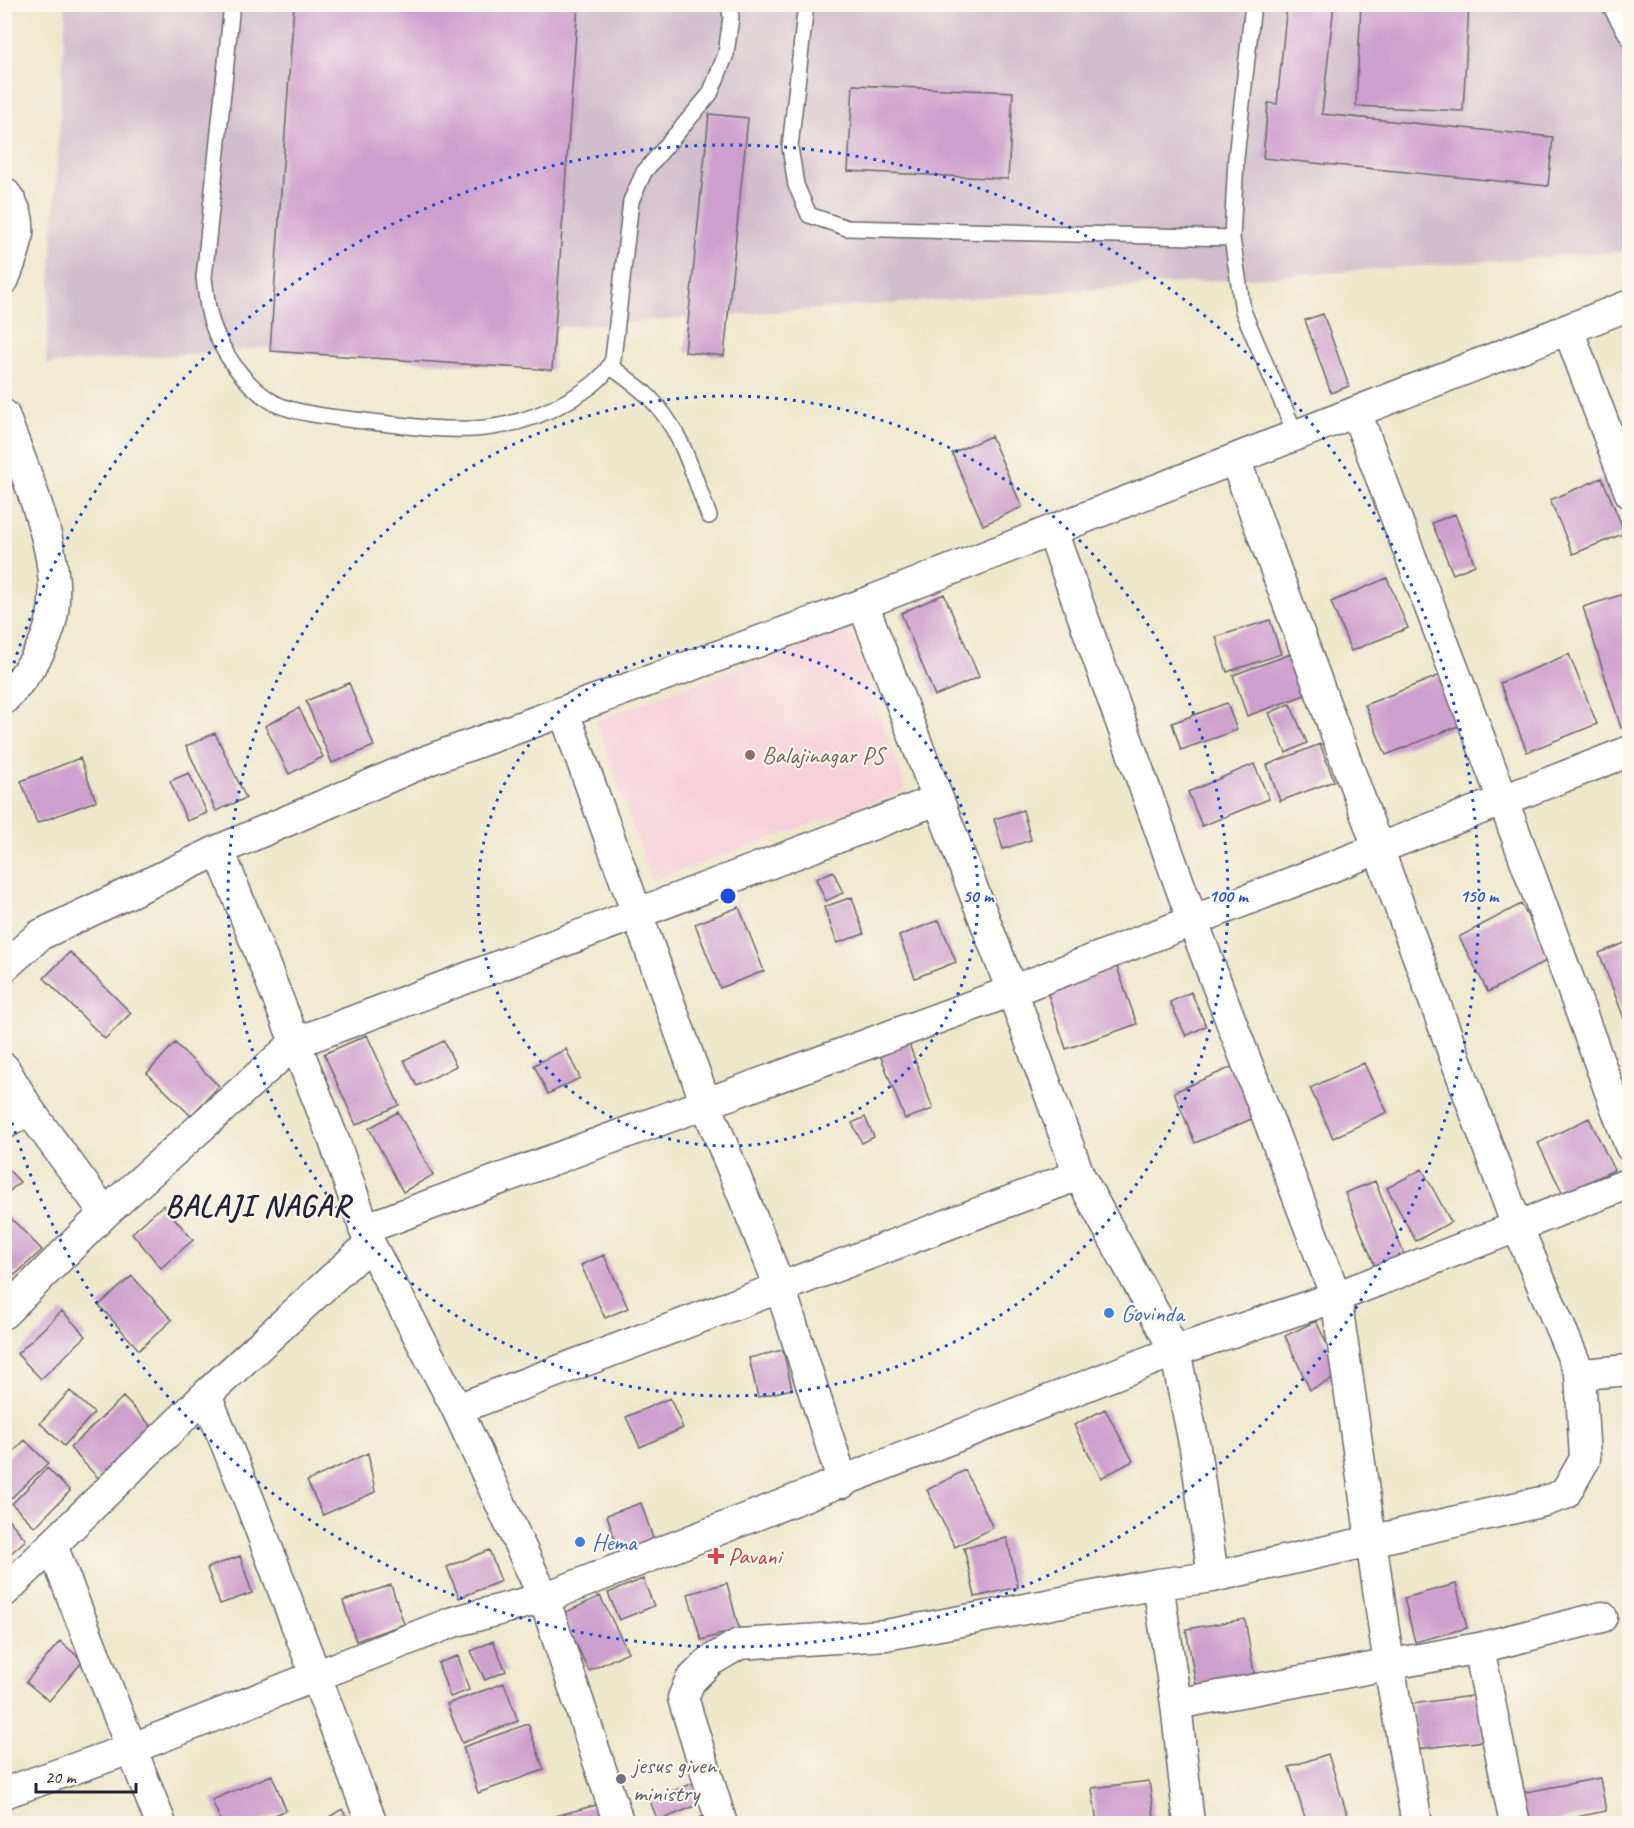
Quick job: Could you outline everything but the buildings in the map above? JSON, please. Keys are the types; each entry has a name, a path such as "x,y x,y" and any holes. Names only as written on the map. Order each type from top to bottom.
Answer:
{"street":[{"path":"4,192 20,219 17,244 4,279"},
{"path":"4,967 40,935 219,850 431,759 863,604 1629,305"},
{"path":"1568,328 1629,493"},
{"path":"1356,412 1503,800 1629,1146"},
{"path":"4,415 44,529 55,584 50,626 27,675 4,699"},
{"path":"722,1824 683,1698 690,1681 710,1661 739,1644 886,1635 1158,1584 1213,1577 1545,1501 1565,1494 1585,1459 1580,1374 1517,1226 1380,847 1235,459"},
{"path":"1052,531 1192,919 1336,1297 1370,1542 1417,1824"},
{"path":"863,604 1012,991 1079,1175 1175,1351 1196,1448 1213,1577"},
{"path":"564,712 706,1104 780,1287 843,1483"},
{"path":"4,1592 53,1548 367,1236 706,1104 1012,991 1192,919 1629,751"},
{"path":"4,1313 105,1213 295,1043 636,916 937,800"},
{"path":"219,850 295,1043 367,1236 457,1409 544,1598 619,1824"},
{"path":"4,1068 17,1117 105,1213"},
{"path":"457,1409 1079,1175"},
{"path":"4,1793 133,1748 453,1622 544,1598 843,1483 1175,1351 1336,1297 1629,1183"},
{"path":"1580,1374 1629,1370"},
{"path":"206,1395 372,1824"},
{"path":"53,1548 161,1824"},
{"path":"1158,1584 1176,1704 1189,1824"},
{"path":"1176,1704 1479,1648 1602,1617"},
{"path":"1479,1648 1515,1824"}],"lane":[{"path":"232,4 204,278 212,322 236,370 272,402 323,417 457,432 513,425 551,411 585,391 610,366 614,359 631,201 644,172 710,94 726,54 731,17 729,4"},
{"path":"806,4 790,147 796,185 809,215 847,228 1232,238"},
{"path":"1253,4 1236,158 1232,238 1243,311 1296,435"},
{"path":"1609,4 1629,40"},
{"path":"610,366 649,397 677,434 709,516"}],"shaded area":[{"path":"66,5 1629,5 1629,251 46,364"},
{"name":"Balajinagar PS","path":"849,629 906,790 652,881 595,720"}],"place":[{"name":"Balajinagar PS","path":"750,755"},
{"name":"Govinda","path":"1109,1313"},
{"name":"Hema","path":"580,1542"},
{"name":"Pavani","path":"716,1556"},
{"name":"jesus given ministry","path":"621,1779"}],"district":[{"name":"BALAJI NAGAR","path":"258,1206"}]}
